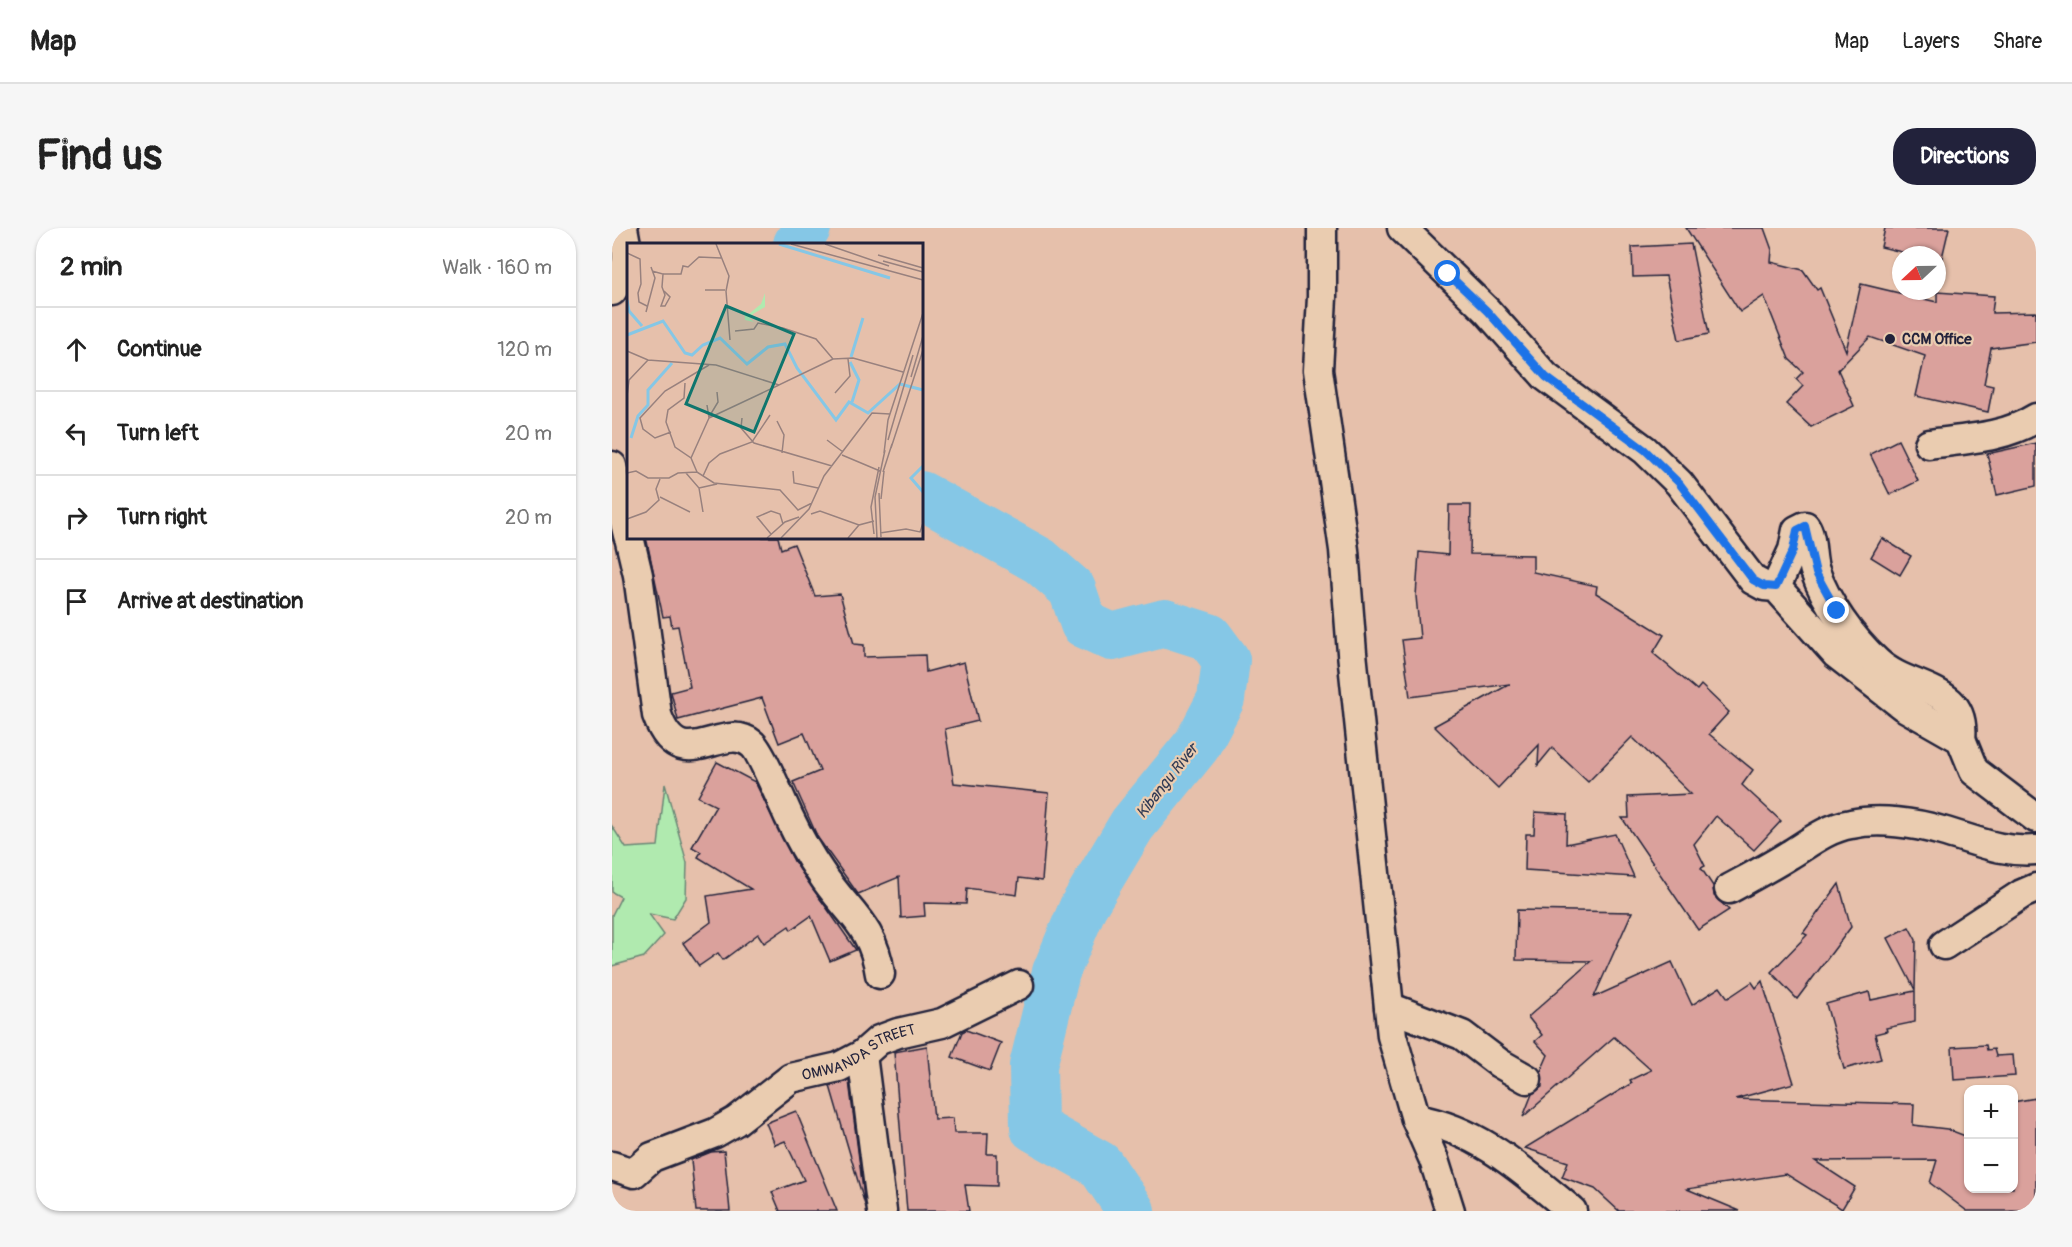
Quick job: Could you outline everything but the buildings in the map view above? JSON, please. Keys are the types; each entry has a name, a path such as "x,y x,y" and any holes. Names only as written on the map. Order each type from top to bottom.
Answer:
{"street":[{"path":"623,228 627,252"},
{"path":"1322,228 1322,297 1318,370 1344,550 1352,653 1373,836 1392,1036 1416,1119 1434,1160 1450,1211"},
{"path":"1402,228 1487,311 1546,377 1645,450 1679,483 1753,580 1764,586 1776,587 1817,635 1859,674 1903,706 1961,739"},
{"path":"612,291 626,273 627,266"},
{"path":"1929,444 1987,437 2021,428 2036,418"},
{"path":"612,466 627,528"},
{"path":"1776,587 1793,550 1797,530 1805,526 1816,573 1854,635 1876,662 1897,678 1930,689 1957,706 1963,725 1961,739 1974,771 2036,818"},
{"path":"629,538 638,575 657,715 668,736 677,743 700,747 733,737 741,738 755,747 792,823 821,874 870,935 877,954 880,974"},
{"path":"1729,889 1790,855 1817,836 1851,824 1896,822 1942,831 1980,845 2014,852 2036,850"},
{"path":"1944,945 2022,894 2036,888"},
{"name":"OMWANDA STREET","path":"612,1166 634,1173 652,1157 715,1133 736,1121 791,1078 839,1067 862,1055 879,1040 898,1033 942,1023 1019,985"},
{"path":"1389,1007 1462,1035 1499,1064 1527,1079"},
{"path":"862,1055 882,1211"},
{"path":"1416,1119 1439,1123 1470,1135 1499,1152 1572,1211"}],"green space":[{"path":"665,784 687,863 686,898 673,919 649,914 664,935 644,957 612,966 612,915 621,897 612,892 612,826 626,848 658,846"}],"waterway":[{"name":"Kibangu River","path":"798,243 807,228"},
{"name":"Kibangu River","path":"922,496 1040,561 1072,589 1084,624 1112,637 1165,623 1209,637 1226,660 1221,699 1197,745 1132,825 1083,907 1056,972 1033,1066 1034,1128 1100,1165 1131,1211"}],"place":[{"name":"CCM Office","path":"1890,339"}],"route":[{"path":"1448,274 1487,311 1546,377 1645,450 1679,483 1753,580 1764,586 1776,587 1793,550 1797,530 1802,525 1805,526 1809,535 1816,573 1837,611"}]}
